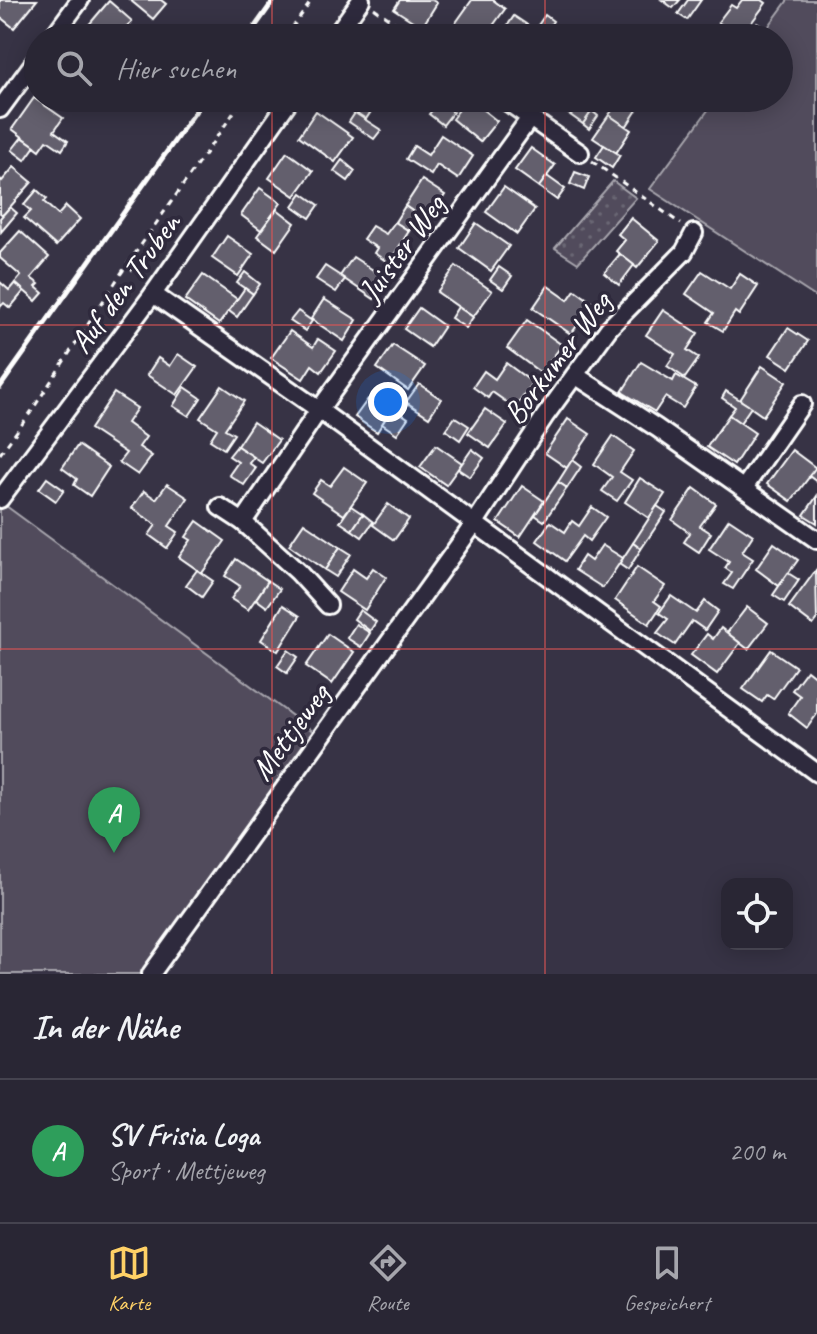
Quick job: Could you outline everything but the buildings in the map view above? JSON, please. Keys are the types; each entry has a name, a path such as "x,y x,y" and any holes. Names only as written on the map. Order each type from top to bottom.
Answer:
{"street":[{"path":"62,24 80,0"},
{"path":"348,24 367,4"},
{"path":"0,109 24,76"},
{"name":"Auf den Truben","path":"0,499 155,291 281,112"},
{"path":"522,112 580,153"},
{"name":"Juister Weg","path":"243,522 319,410 530,118"},
{"name":"Borkumer Weg","path":"474,524 545,416 609,328 684,252 694,233"},
{"path":"155,291 817,773"},
{"path":"575,375 657,428 817,540"},
{"path":"744,488 802,404"},
{"path":"220,507 243,522 298,572 328,605"},
{"name":"Mettjeweg","path":"151,974 474,524"}],"path":[{"path":"295,24 312,0"},
{"path":"367,4 396,24"},
{"path":"0,454 234,112"},
{"path":"580,153 694,233"},
{"path":"126,266 155,291"}],"shaded area":[{"path":"788,0 817,0 817,298 650,189 707,112 793,112 793,24 770,24"},
{"path":"613,181 636,198 578,263 555,248"},
{"path":"2,503 314,732 143,974 0,974"}],"railway":[{"path":"257,24 274,0"},
{"path":"0,387 195,112"}],"place":[{"name":"SV Frisia Loga","path":"114,853"}]}
